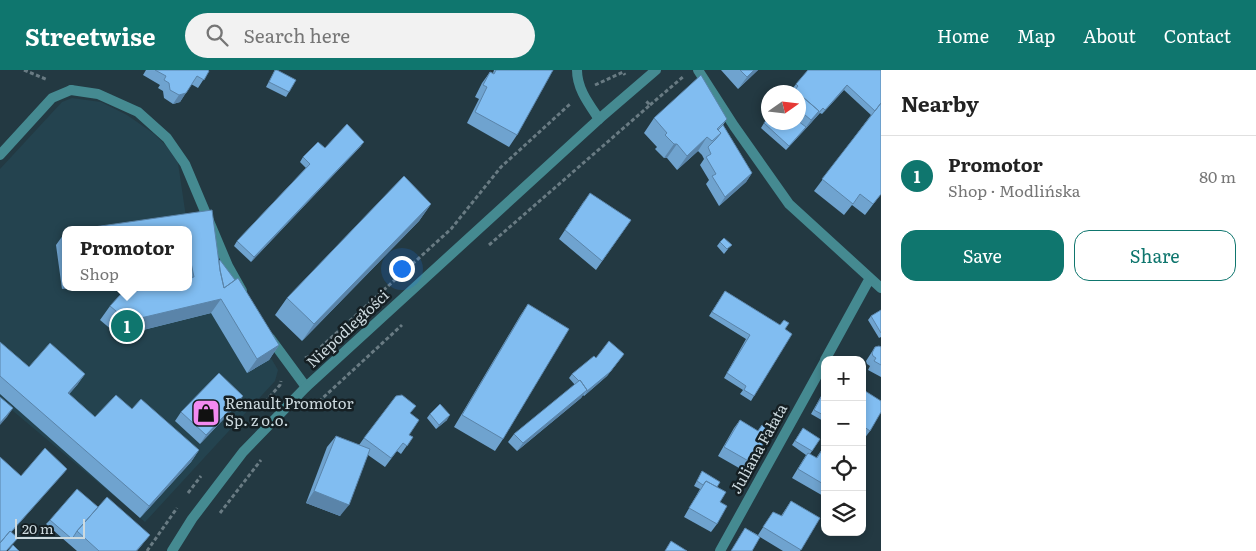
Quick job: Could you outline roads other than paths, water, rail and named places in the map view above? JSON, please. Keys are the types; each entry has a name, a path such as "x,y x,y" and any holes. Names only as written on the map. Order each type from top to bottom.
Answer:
{"street":[{"path":"578,70 577,78 582,93 599,119"},
{"name":"Niepodległości","path":"172,551 192,519 243,452 306,387 599,119 656,70"},
{"path":"698,70 734,126 789,204 881,288"},
{"path":"0,155 52,98 71,90 98,94 138,112 168,138 185,164 228,266 246,298"},
{"name":"Juliana Fałata","path":"827,356 870,278"},
{"path":"263,328 306,387"},
{"name":"Juliana Fałata","path":"720,551 821,367"}],"place":[{"name":"Promotor","path":"127,326"},
{"name":"Renault Promotor Sp. z o.o.","path":"206,413"}]}
